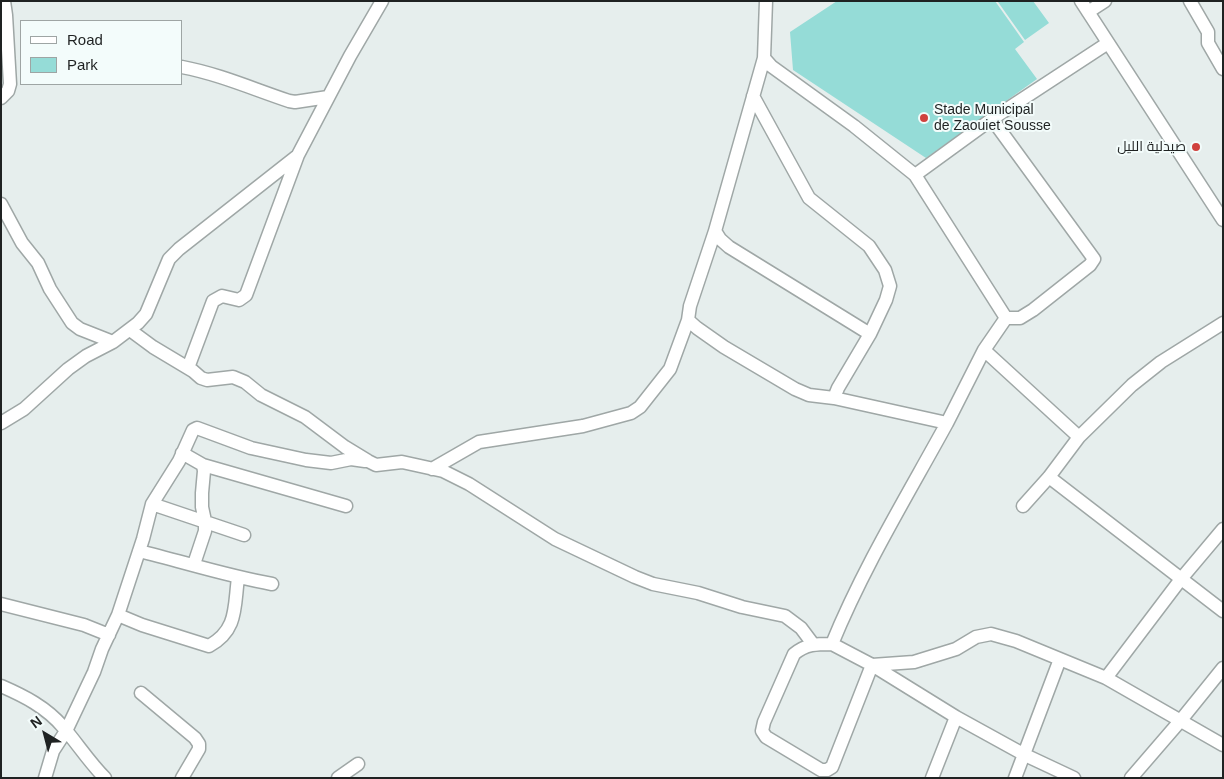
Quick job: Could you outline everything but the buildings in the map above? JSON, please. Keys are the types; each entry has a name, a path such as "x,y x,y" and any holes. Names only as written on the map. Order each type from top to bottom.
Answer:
{"street":[{"path":"1,98 8,91 10,84 4,1"},
{"path":"188,368 213,301 222,296 239,300 246,295 298,155 382,1"},
{"path":"432,469 479,442 583,426 631,413 640,407 670,369 688,320 690,306 715,231 764,58 766,1"},
{"path":"1105,1 1084,6 1223,220"},
{"path":"1190,1 1208,32 1208,43 1223,69"},
{"path":"915,174 992,119 1108,43"},
{"path":"764,58 771,66 854,126 915,174 1006,318"},
{"path":"182,67 206,72 289,102 328,97"},
{"path":"753,96 809,198 869,246 885,270 890,286 886,300 870,334 834,398"},
{"path":"992,119 1094,259 1090,265 1033,310 1020,318 1006,318"},
{"path":"1,423 24,409 68,369 86,356 113,342 130,330 146,314 169,260 179,249 298,155"},
{"path":"1,204 22,243 38,264 58,303 72,323 80,330 113,342"},
{"path":"715,231 720,239 729,247 870,334"},
{"path":"832,644 865,573 947,423 984,350 1006,318"},
{"path":"688,320 724,347 795,389 809,395 834,398 947,423"},
{"path":"1023,506 1049,477 1080,437 1132,385 1161,362 1223,323"},
{"path":"130,330 201,378 207,380 233,378 246,382 261,395 305,417 345,447 376,465 402,462 453,475 555,539 635,577 653,584 698,593 742,607 785,616 801,628 813,644"},
{"path":"984,350 1080,437"},
{"path":"45,778 53,750 66,731 118,615 152,504 182,453 193,430 197,428 250,448 306,460 330,462 351,459 368,461"},
{"path":"182,453 203,465 346,506"},
{"path":"194,564 202,543 205,521 202,507 203,465"},
{"path":"1049,477 1223,611"},
{"path":"152,504 244,534"},
{"path":"1106,678 1181,579 1223,528"},
{"path":"139,551 194,564 238,578 272,584"},
{"path":"118,615 142,625 209,646 226,634 231,626 238,578"},
{"path":"1,604 84,625 109,635"},
{"path":"872,665 914,662 956,649 976,637 991,634 1016,641 1106,678 1223,745"},
{"path":"872,665 832,767 827,770 821,770 766,737 762,731 764,722 794,654 800,648 813,644 832,644 872,665 956,717 1025,755 1074,778"},
{"path":"1015,778 1060,659"},
{"path":"1131,778 1223,668"},
{"path":"1,686 25,696 46,711 66,731 105,778"},
{"path":"141,693 195,738 199,744 199,749 182,778"},
{"path":"932,778 956,717"},
{"path":"338,778 358,764"}],"green space":[{"name":"Stade Municipal de Zaouiet Sousse","path":"837,1 995,1 1024,42 1015,49 1037,79 926,158 793,70 790,32"},
{"path":"1033,1 1049,23 1025,40 998,2"}],"place":[{"name":"Stade Municipal de Zaouiet Sousse","path":"924,118"},
{"name":"صيدلية الليل","path":"1196,147"}]}
